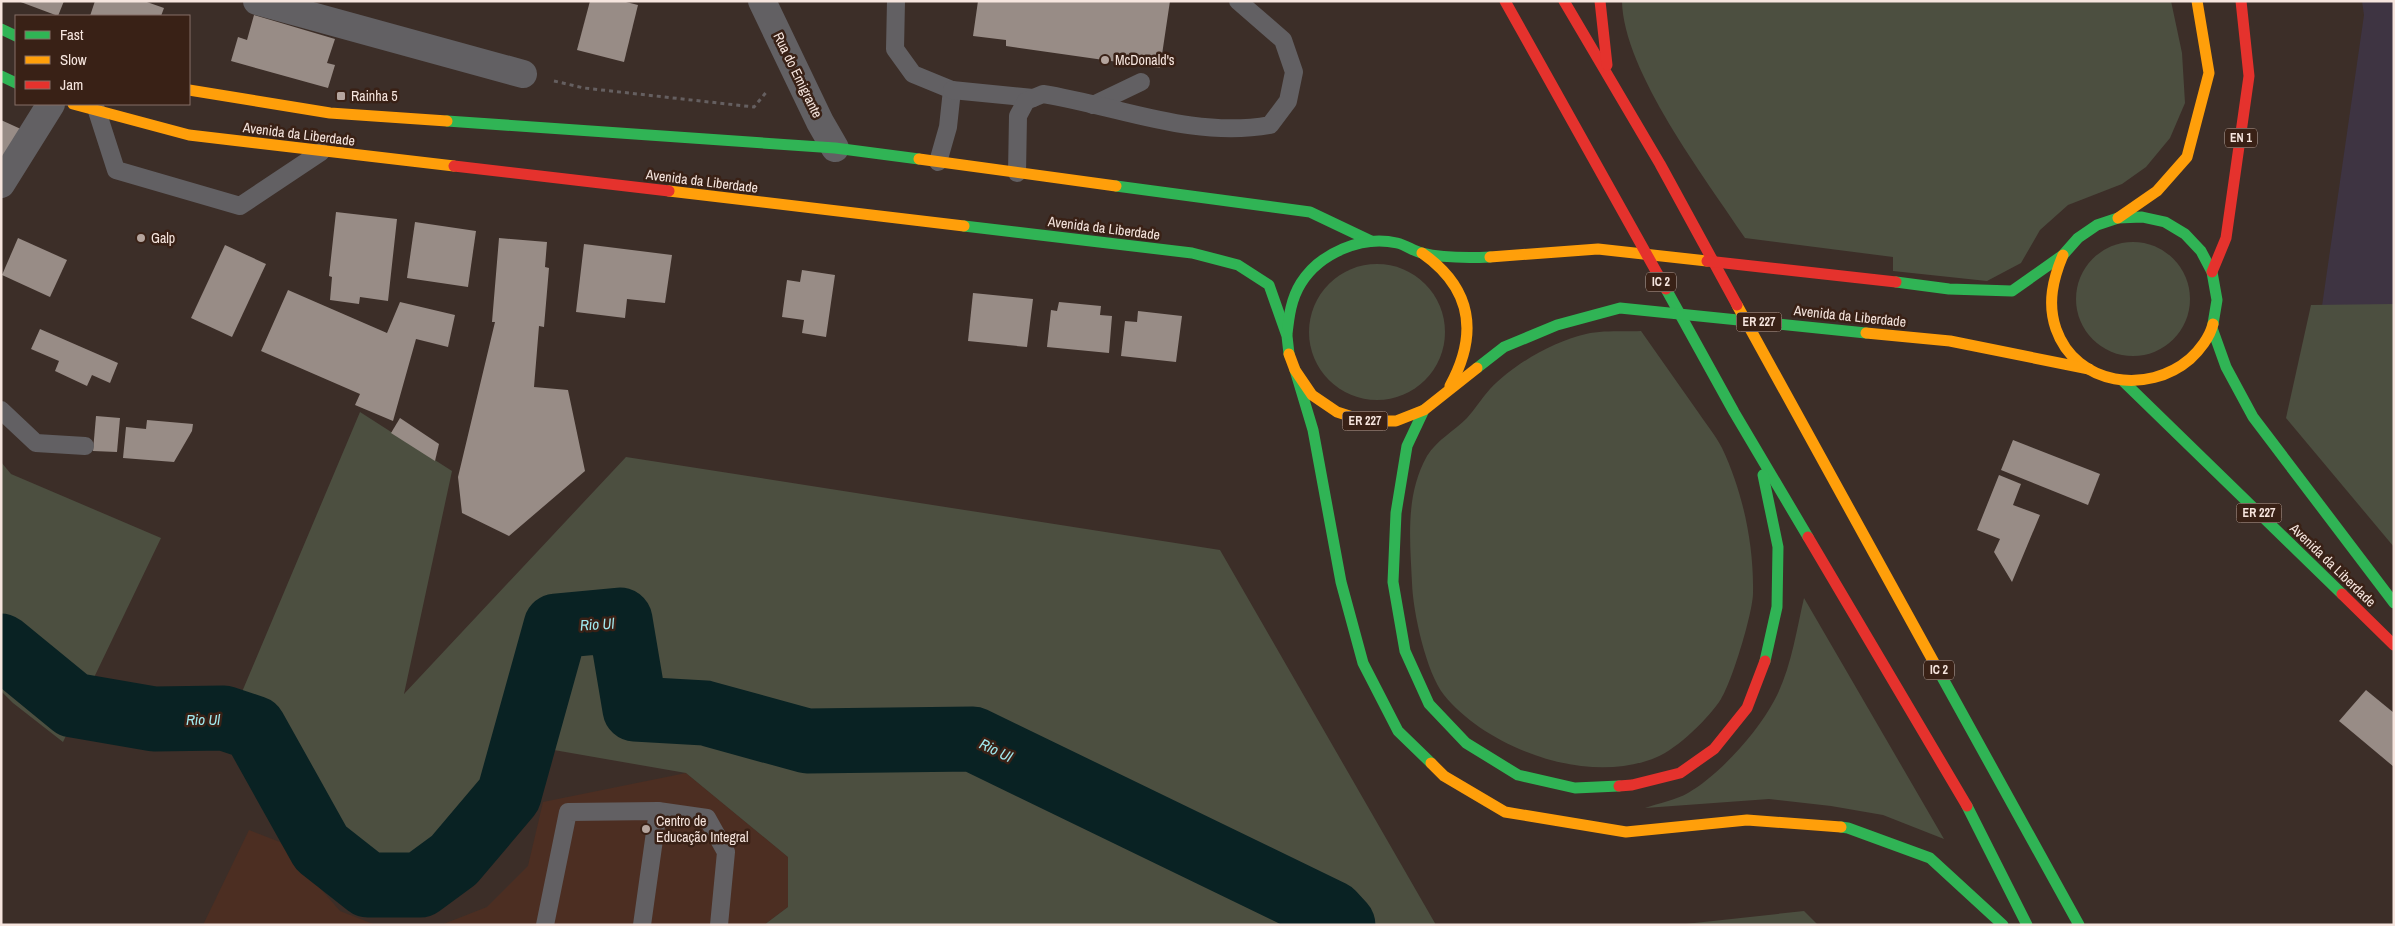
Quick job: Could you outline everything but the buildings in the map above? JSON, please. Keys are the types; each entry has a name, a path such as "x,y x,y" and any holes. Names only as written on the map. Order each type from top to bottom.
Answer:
{"main road":[{"name":"IC 2","path":"1505,1 1758,454 1966,802 2027,925"},
{"name":"IC 2","path":"1564,1 1660,164 2080,925"},
{"path":"1600,1 1608,74"},
{"path":"2118,218 2157,191 2187,157 2209,73 2197,1"},
{"name":"EN 1","path":"2212,272 2226,238 2248,76 2241,1"},
{"path":"1,29 15,36"},
{"path":"1,76 15,83"},
{"name":"Avenida da Liberdade","path":"190,90 330,113 835,148 1310,212 1371,241"},
{"name":"Avenida da Liberdade","path":"76,105 189,135 1192,253 1238,265 1269,285 1287,336 1295,370 1312,394 1336,412 1366,421 1396,421 1424,410 1504,348 1557,325 1620,308 1950,341 2089,369"},
{"name":"Avenida da Liberdade","path":"1422,253 1475,258 1598,248 1862,277 1950,289 2012,291 2063,255 2078,238 2096,225 2118,218 2142,217 2165,222 2185,234 2202,251 2212,272 2217,300 2212,328 2198,352 2177,370 2150,380 2123,382 2105,377 2089,369 2069,352 2056,330 2051,304 2053,279 2063,255"},
{"name":"Avenida da Liberdade","path":"1287,336 1290,308 1301,283 1320,262 1344,248 1371,241 1397,243 1422,253 1443,269 1459,290 1468,316 1469,343 1461,368 1447,391"},
{"name":"Avenida da Liberdade","path":"2212,328 2226,366 2253,417 2394,603"},
{"path":"1295,370 1313,430 1341,582 1363,663 1398,731 1444,776 1505,812 1626,832 1747,820 1848,828 1930,858 2004,925"},
{"name":"Avenida da Liberdade","path":"2123,382 2154,409 2394,645"},
{"path":"1424,410 1407,446 1396,513 1393,582 1405,651 1429,704 1466,743 1518,776 1575,788 1632,785 1680,772 1714,749 1747,708 1764,665 1777,607 1778,547 1758,454"}],"street":[{"path":"257,1 523,74"},
{"name":"Rua do Emigrante","path":"762,1 820,122 835,148"},
{"path":"1,184 50,105"}],"lane":[{"path":"896,1 895,49 913,74 952,90 1033,98"},
{"path":"1017,173 1018,116 1026,101 1043,94 1157,120 1202,126 1245,129 1270,124 1288,101 1294,72 1283,40 1238,1"},
{"path":"1093,106 1141,82"},
{"path":"938,162 948,128 952,90"},
{"path":"97,111 116,170 240,206 321,152"},
{"path":"1,410 36,444 85,446"},
{"path":"642,925 658,811"},
{"path":"545,925 568,812 658,811 707,818 726,852 719,925"}],"path":[{"path":"523,74 584,88 754,107 770,88"}],"shaded area":[{"path":"2362,1 2394,1 2394,527 2305,424 2364,15"},
{"name":"Centro de Educação Integral","path":"686,773 788,857 788,907 764,925 441,925 487,907 528,866 543,802"},
{"path":"249,830 280,842 340,911 376,925 203,925"}],"green space":[{"path":"1622,1 2171,1 2182,53 2185,103 2170,138 2146,167 2122,184 2068,205 2040,230 2021,263 1987,281 1893,271 1893,257 1745,238 1689,156 1651,91 1636,59 1626,29"},
{"path":"2133,242 2155,247 2173,259 2185,277 2190,299 2185,321 2173,339 2155,351 2133,356 2111,351 2093,339 2081,321 2076,299 2081,277 2093,259 2111,247"},
{"path":"1377,264 1403,269 1425,284 1440,306 1445,332 1440,358 1425,380 1403,395 1377,400 1351,395 1329,380 1314,358 1309,332 1314,306 1329,284 1351,269"},
{"path":"2394,304 2394,547 2286,418 2311,305"},
{"path":"1641,331 1714,434 1736,482 1746,519 1752,556 1753,593 1750,615 1726,690 1716,706 1692,732 1665,753 1630,765 1602,767 1572,765 1542,758 1487,732 1463,715 1437,685 1426,657 1415,610 1410,550 1412,502 1420,471 1431,450 1467,418 1490,389 1510,371 1547,348 1586,334"},
{"path":"360,412 452,471 404,694 626,457 1220,550 1436,925 764,925 788,907 788,857 686,773 496,740 475,864 399,878 358,851 340,854 272,719 239,699"},
{"path":"1,462 11,474 161,538 63,742 13,703 1,691"},
{"path":"1804,598 1944,839 1883,815 1831,806 1769,799 1645,808 1678,798 1700,785 1736,752 1758,726 1774,701 1785,677"},
{"path":"1804,911 1818,925 1676,925"}],"waterway":[{"name":"Rio Ul","path":"1,646 73,705 154,719 224,718 254,728 321,848 368,885 420,885 454,860 509,795 556,626 620,620 635,709 705,713 807,741 973,739 1332,913 1343,925"}],"traffic: fast":[{"path":"1,29 15,36"},
{"path":"1,76 15,83"},
{"path":"447,121 835,148 919,159"},
{"path":"1116,186 1310,212 1371,241"},
{"path":"1896,282 1949,289 2012,291 2063,255 2078,238 2097,225 2118,218 2142,217 2165,222 2185,234 2201,251 2212,272 2217,300 2213,324"},
{"path":"964,226 1192,253 1238,265 1269,285 1287,336 1289,354"},
{"path":"1287,334 1293,301 1301,283 1309,272 1330,255 1356,244 1384,241 1397,243 1430,255 1473,258 1490,257"},
{"path":"1666,289 1734,412 1808,537"},
{"path":"1477,368 1504,347 1557,325 1620,308 1866,333"},
{"path":"2212,328 2226,367 2253,417 2394,603"},
{"path":"1295,370 1313,430 1341,582 1363,663 1398,731 1431,763"},
{"path":"2123,381 2342,594"},
{"path":"1424,410 1407,446 1396,513 1393,582 1405,651 1429,704 1466,743 1518,775 1575,788 1619,786"},
{"path":"1763,475 1778,547 1777,607 1765,661"},
{"path":"1937,668 2079,925"},
{"path":"1967,806 2027,925"},
{"path":"1841,827 1930,858 2003,925"}],"traffic: slow":[{"path":"2118,218 2157,191 2187,157 2209,73 2197,1"},
{"path":"190,90 330,113 447,121"},
{"path":"77,105 189,135 454,166"},
{"path":"919,159 1116,186"},
{"path":"669,191 964,226"},
{"path":"1490,257 1598,249 1707,261"},
{"path":"1422,253 1452,281 1466,313 1465,348 1450,386"},
{"path":"2063,255 2052,291 2053,319 2066,348 2079,363 2096,373 2115,379 2154,378 2173,370 2190,359 2207,339 2213,324"},
{"path":"1737,305 1937,668"},
{"path":"1866,333 1950,341 2089,369"},
{"path":"1289,354 1295,370 1312,395 1337,412 1365,421 1396,421 1424,410 1477,368"},
{"path":"1431,763 1444,776 1505,812 1626,832 1747,820 1841,827"}],"traffic: jam":[{"path":"1505,1 1666,289"},
{"path":"1564,1 1660,164 1737,305"},
{"path":"1600,1 1607,65"},
{"path":"2212,272 2226,238 2249,76 2241,1"},
{"path":"454,166 669,191"},
{"path":"1707,261 1896,282"},
{"path":"1808,537 1967,806"},
{"path":"2342,594 2394,645"},
{"path":"1619,786 1632,785 1680,773 1714,749 1747,708 1765,661"}],"place":[{"name":"McDonald's","path":"1105,60"},
{"name":"Rainha 5","path":"341,96"},
{"name":"Galp","path":"141,238"},
{"name":"Centro de Educação Integral","path":"646,829"}]}
